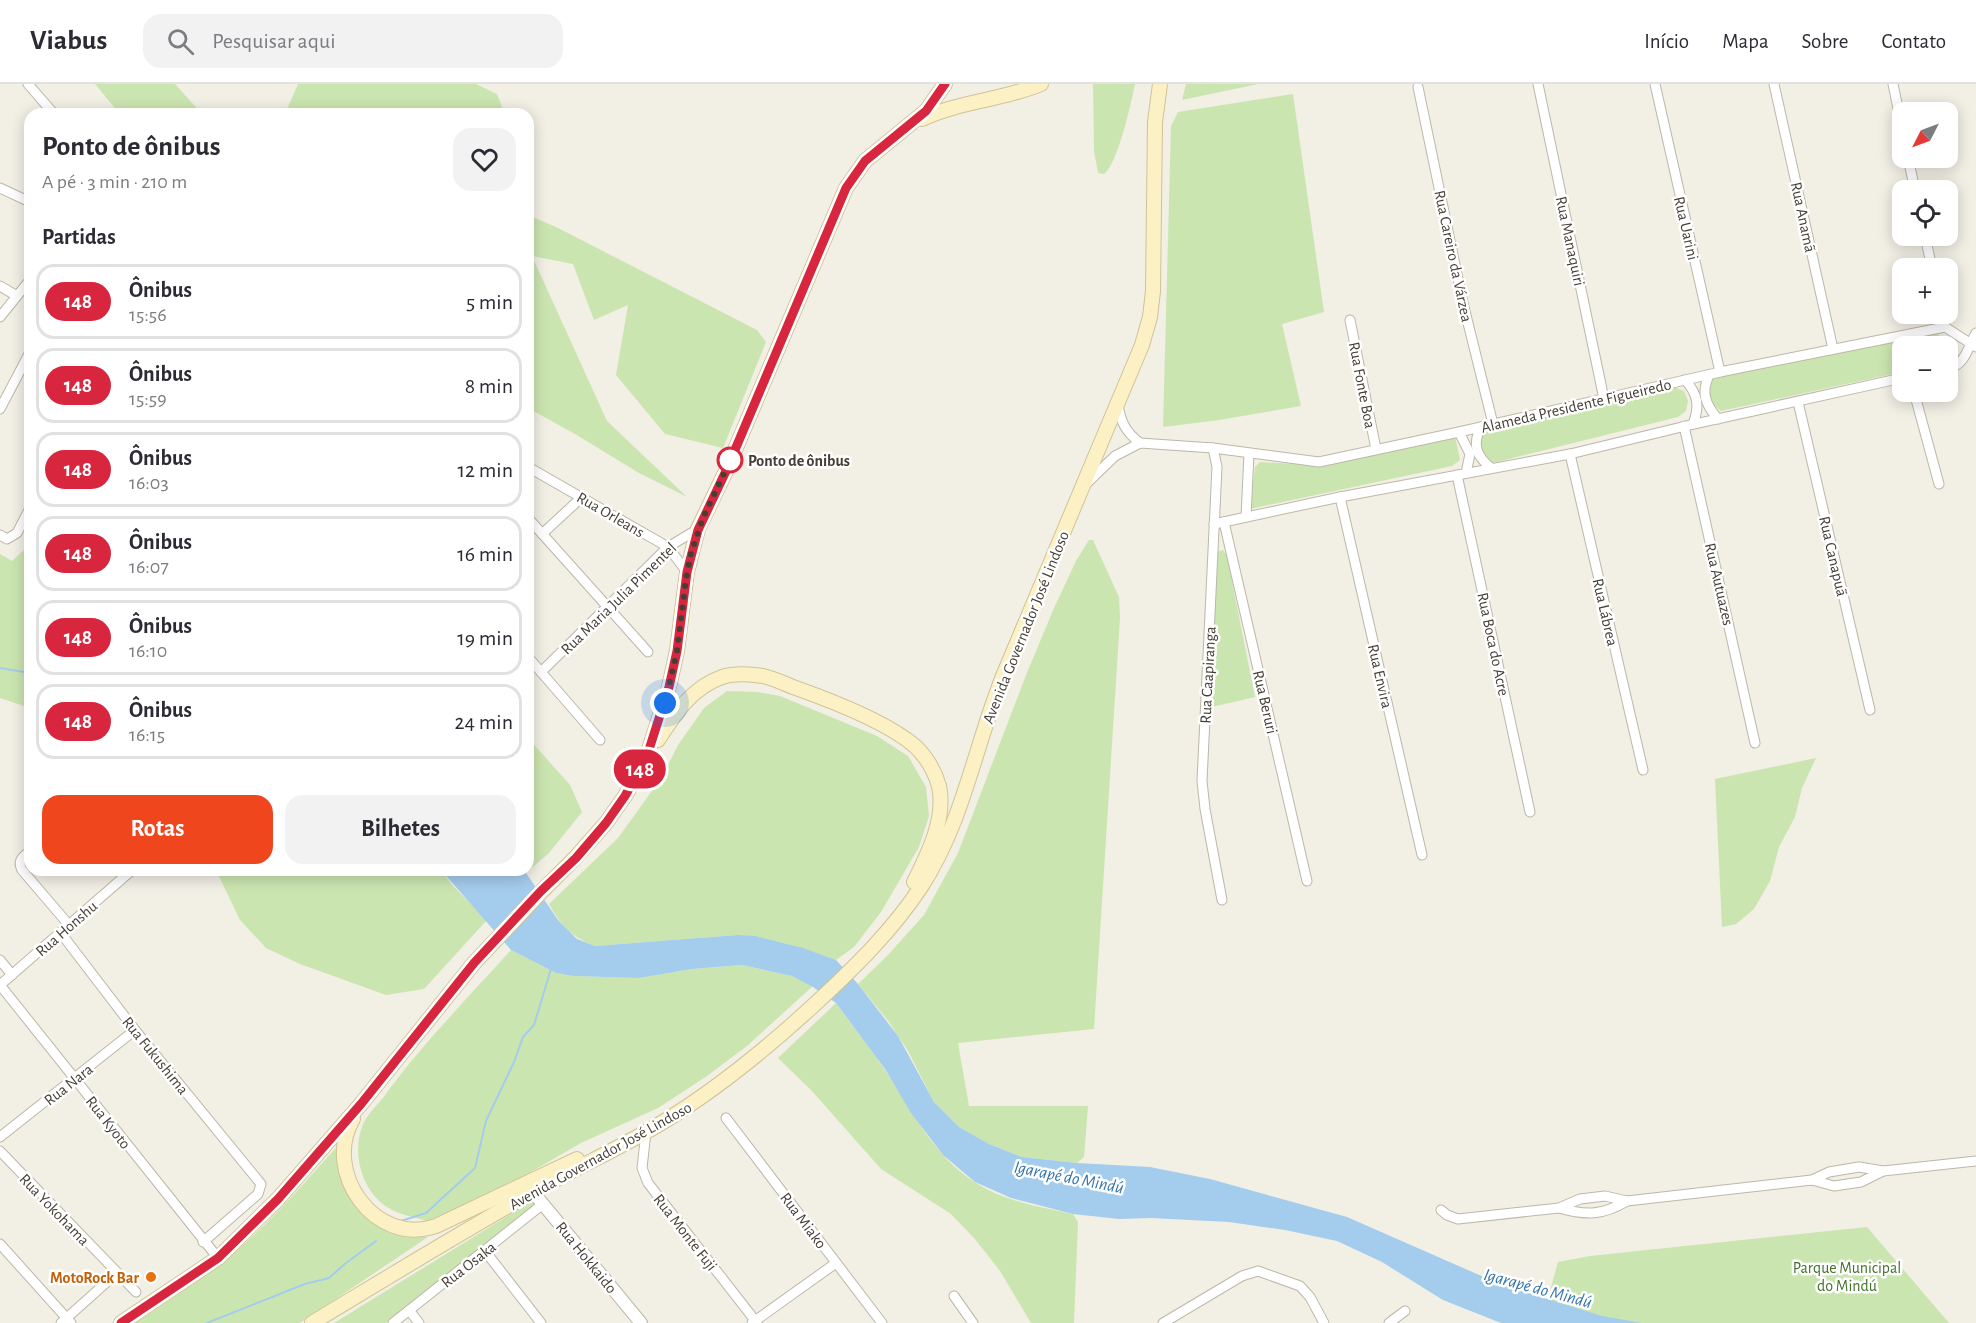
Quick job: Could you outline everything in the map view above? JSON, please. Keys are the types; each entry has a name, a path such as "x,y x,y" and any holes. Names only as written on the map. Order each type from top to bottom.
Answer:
{"main road":[{"path":"646,759 671,678 677,651 687,572 698,530 726,471 846,188 865,161 912,124 935,100 945,84"},
{"name":"Avenida Governador José Lindoso","path":"312,1323 533,1192 646,1132 731,1076 863,959 921,887 957,817 994,697 1142,345 1150,317 1154,256 1155,122 1160,84"},
{"path":"912,124 936,112 965,103 1036,86"},
{"path":"121,1323 218,1258 278,1199 361,1104 474,963 541,891 576,858 606,823 677,711 707,684 723,677 736,675 766,676 821,697 901,735 917,748 930,765 939,787 940,807 935,836 890,928"},
{"path":"361,1104 350,1124 345,1145 345,1167 352,1188 381,1221 404,1230 415,1231 436,1226 574,1160 594,1159"}],"street":[{"path":"28,84 49,108"},
{"path":"1155,122 1167,84"},
{"name":"Rua Manaquiri","path":"1538,84 1604,399"},
{"name":"Rua Uarini","path":"1655,84 1720,372"},
{"name":"Rua Anamã","path":"1774,84 1833,349"},
{"path":"1893,84 1897,102"},
{"name":"Rua Careiro da Várzea","path":"1418,87 1463,303 1493,424"},
{"path":"0,188 24,199"},
{"path":"0,286 17,296"},
{"path":"0,317 24,287"},
{"name":"Rua Fonte Boa","path":"1350,320 1376,449"},
{"path":"1944,324 1945,327 1974,344"},
{"name":"Alameda Presidente Figueiredo","path":"1140,443 1213,448 1314,463 1720,372 1945,327"},
{"path":"1958,364 1974,344 1976,333"},
{"path":"0,409 24,363"},
{"path":"1709,375 1704,392 1707,405 1718,418"},
{"name":"Rua Autuazes","path":"1685,380 1692,387 1697,400 1697,413 1689,425 1755,743"},
{"path":"1219,523 1340,497 1570,454 1718,418 1892,380"},
{"name":"Rua Canapuã","path":"1798,402 1870,710"},
{"path":"1917,402 1939,484"},
{"path":"1082,488 1109,461 1140,443 1129,435 1120,421 1118,405"},
{"path":"1481,427 1475,440 1476,446 1480,459 1491,468"},
{"name":"Rua Boca do Acre","path":"1459,432 1470,454 1462,474 1530,812"},
{"name":"Rua Caapiranga","path":"1213,448 1219,523 1202,781 1222,900"},
{"path":"1216,467 1223,457 1247,454 1246,516"},
{"name":"Rua Lábrea","path":"1570,454 1643,770"},
{"name":"Rua Orleans","path":"534,470 668,547 687,572"},
{"path":"542,534 582,497"},
{"name":"Rua Envira","path":"1340,497 1422,855"},
{"path":"0,535 7,539 17,533 24,520"},
{"name":"Rua Beruri","path":"1219,523 1307,881"},
{"path":"534,525 648,652"},
{"name":"Rua Maria Julia Pimentel","path":"541,672 668,547 698,530"},
{"path":"534,664 600,740"},
{"path":"24,856 20,864 24,872"},
{"path":"27,876 69,925"},
{"name":"Rua Honshu","path":"0,985 125,876"},
{"name":"Rua Fukushima","path":"60,932 135,1030 261,1184 258,1194 203,1242"},
{"path":"0,960 12,975"},
{"name":"Rua Kyoto","path":"0,985 218,1258"},
{"name":"Rua Nara","path":"0,1137 135,1030"},
{"name":"Rua Miako","path":"726,1118 882,1323"},
{"name":"Rua Monte Fuji","path":"646,1132 642,1168 648,1183 755,1322"},
{"name":"Rua Yokohama","path":"0,1151 136,1292"},
{"path":"1441,1210 1458,1219 1559,1208 1580,1199 1605,1196 1628,1201 1812,1180 1829,1172 1859,1167 1882,1171 1976,1161"},
{"path":"1812,1180 1834,1186 1861,1182 1882,1171"},
{"name":"Rua Hokkaido","path":"533,1192 641,1323"},
{"path":"1559,1208 1579,1213 1606,1212 1628,1201"},
{"name":"Rua Osaka","path":"393,1323 543,1204"},
{"path":"0,1244 66,1321 117,1273"},
{"path":"485,1251 541,1323"},
{"path":"755,1322 836,1263"},
{"path":"1163,1323 1252,1272 1263,1272 1300,1286 1310,1297 1324,1323"},
{"path":"954,1296 973,1323"},
{"path":"409,1310 419,1323"},
{"path":"1389,1323 1406,1311"}],"green space":[{"path":"95,84 175,84 197,108 115,108"},
{"path":"298,84 476,84 497,94 502,107 501,108 288,108"},
{"path":"1093,84 1135,84 1119,146 1104,174 1098,173 1094,151"},
{"path":"1186,84 1258,84 1182,100"},
{"path":"1293,94 1324,312 1282,324 1301,406 1163,427 1171,126 1178,112"},
{"path":"534,218 757,330 766,342 723,448 665,434 616,375 628,305 594,320 573,264 534,256"},
{"path":"534,260 607,421 687,497 639,473 534,411"},
{"path":"1936,331 1940,336 1912,336"},
{"path":"1892,340 1892,374 1721,411 1710,402 1709,382 1713,378"},
{"path":"1674,387 1684,391 1688,401 1686,411 1678,417 1493,463 1481,455 1479,437 1487,428"},
{"path":"1455,436 1460,460 1452,466 1250,509 1255,467 1260,462 1312,465"},
{"path":"1089,540 1093,540 1119,597 1120,618 1094,1029 958,1043 969,1106 1088,1106 1084,1157 1077,1163 1022,1157 989,1144 959,1127 934,1102 908,1051 889,1022 858,984 924,915 958,853 1054,608 1076,561"},
{"path":"24,549 24,706 0,698 0,554 12,561"},
{"path":"1223,550 1227,556 1255,697 1212,707 1215,552"},
{"path":"727,691 757,692 780,696 877,736 908,756 926,787 929,816 919,847 881,912 854,947 836,960 787,944 737,935 595,946 568,930 549,904 618,838 662,777 678,745 704,708"},
{"path":"534,745 570,785 582,812 549,853 534,866"},
{"path":"1816,758 1802,788 1795,817 1779,847 1770,881 1754,909 1736,924 1722,927 1715,779"},
{"path":"219,876 446,876 487,920 424,989 386,995 300,964 266,948 240,920"},
{"path":"511,950 556,973 573,976 639,978 692,969 742,965 792,976 813,986 747,1046 658,1108 581,1143 505,1187 427,1221 394,1211 376,1198 361,1170 358,1148 363,1123 429,1041"},
{"path":"836,1003 879,1061 934,1145 959,1170 996,1194 1073,1214 1078,1222 1074,1323 1031,1323 1000,1271 975,1239 951,1214 881,1169 811,1090 778,1058"},
{"path":"336,1148 343,1185 351,1200 362,1213 375,1224 391,1231 409,1236 428,1237 300,1323 135,1323 198,1280 243,1245 278,1212"},
{"path":"532,1201 534,1205 386,1323 334,1323"},
{"name":"Parque Municipal do Mindú","path":"1867,1227 1949,1323 1536,1323 1548,1298 1558,1262 1590,1256"}],"water":[{"path":"446,876 528,876 558,920 577,939 595,946 737,935 755,936 803,948 836,960 858,984 898,1036 934,1102 959,1127 989,1144 1022,1157 1150,1167 1210,1179 1347,1217 1502,1285 1602,1316 1642,1323 1501,1323 1443,1300 1382,1262 1337,1241 1285,1230 1229,1222 1151,1218 1119,1219 1073,1214 1011,1198 975,1182 943,1155 911,1113 885,1069 836,1003 792,976 742,965 692,969 639,978 573,976 556,973 511,950"}],"waterway":[{"name":"Igarapé do Mindú","path":"0,668 24,672"},
{"path":"401,1221 426,1213 475,1168 486,1121 514,1062 523,1037 534,1025 551,969"},
{"path":"207,1323 305,1284 329,1278 376,1241"}],"bus line":[{"name":"148","path":"121,1323 218,1258 278,1199 361,1104 474,963 541,891 576,858 606,823 625,796 646,759 669,687 677,651 687,572 698,530 726,471 846,188 865,161 926,111 945,84"}],"place":[{"name":"Ponto de ônibus","path":"730,460"},
{"name":"MotoRock Bar","path":"151,1277"}],"route":[{"path":"665,703 677,651 691,553 703,518 735,450 730,460"}]}
